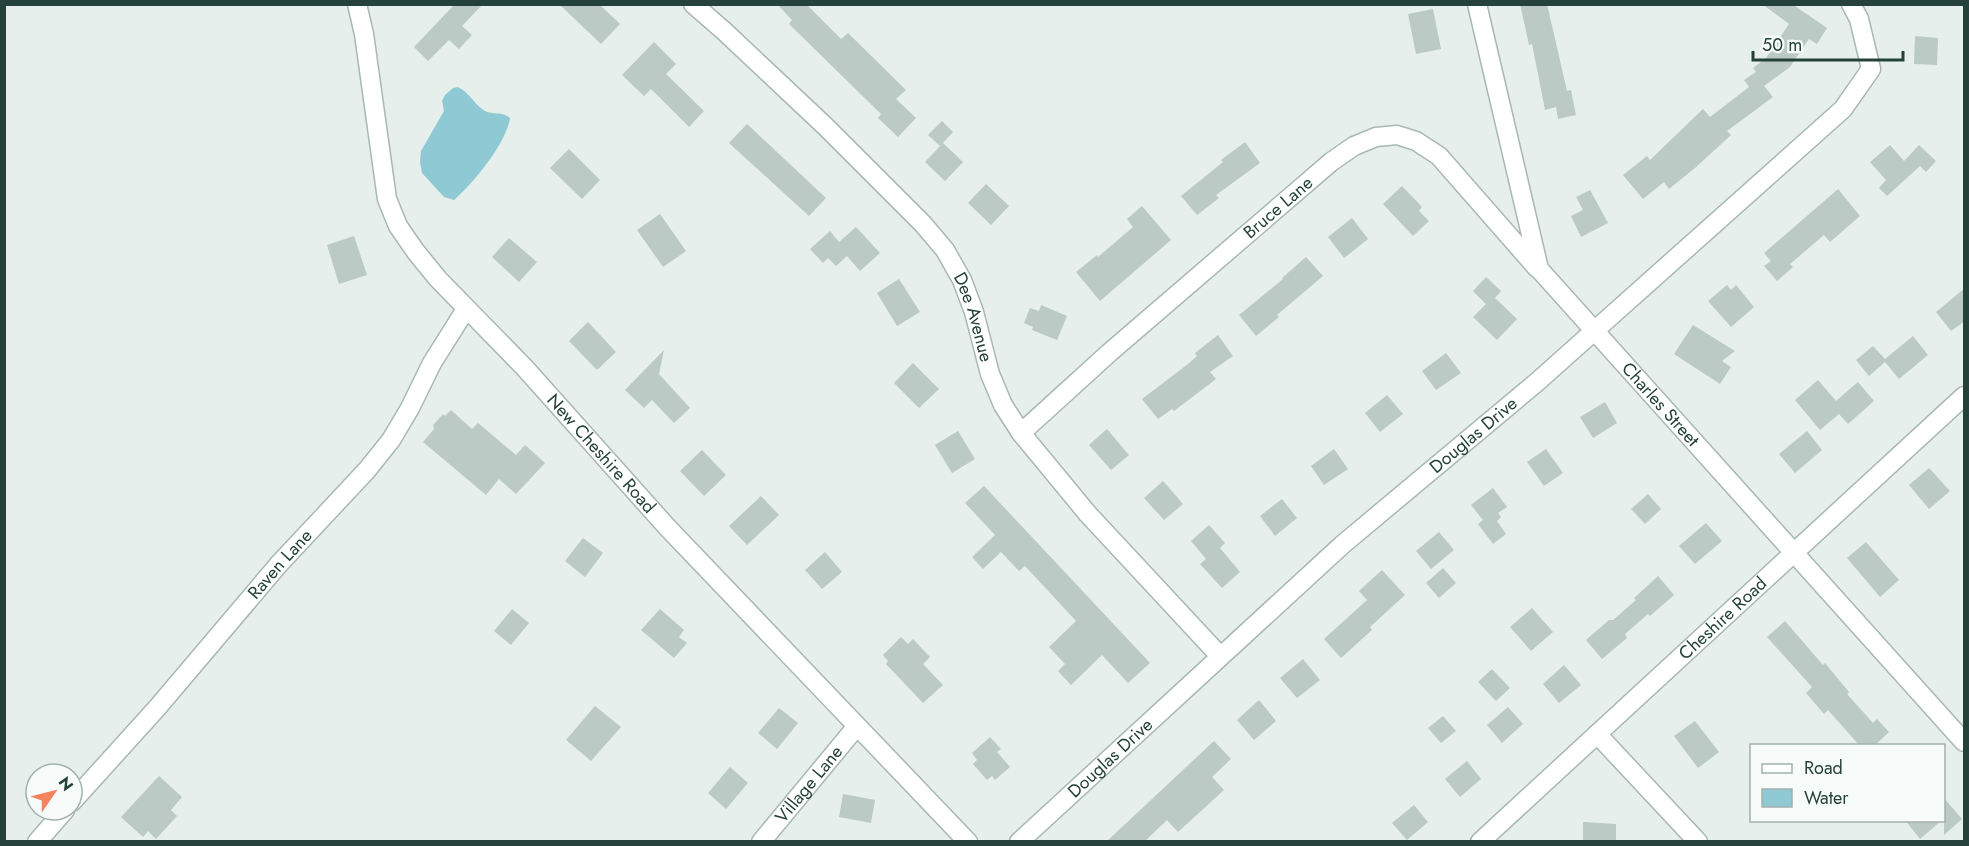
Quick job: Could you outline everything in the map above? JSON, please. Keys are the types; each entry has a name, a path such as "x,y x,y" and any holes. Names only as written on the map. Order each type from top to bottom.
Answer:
{"street":[{"name":"New Cheshire Road","path":"357,4 364,34 387,200 398,226 416,252 466,309 524,367 667,526 968,842"},
{"name":"Dee Avenue","path":"693,4 826,127 923,224 945,250 962,280 974,312 990,374 1003,405 1021,433 1087,513 1220,656"},
{"name":"Charles Street","path":"1477,4 1539,269 1593,332 1965,742"},
{"name":"Douglas Drive","path":"1019,842 1342,545 1593,332 1843,110 1871,69 1859,19 1851,4"},
{"name":"Bruce Lane","path":"1021,433 1109,353 1331,162 1354,146 1376,137 1397,135 1416,141 1439,156 1539,269"},
{"name":"Raven Lane","path":"84,789 157,708 279,564 367,470 391,440 432,363 466,309"},
{"name":"Cheshire Road","path":"1480,842 1965,396"},
{"name":"Village Lane","path":"761,842 857,726"},
{"path":"1597,735 1698,842"},
{"path":"37,842 54,822"}],"water":[{"path":"458,87 485,111 510,118 503,139 488,162 454,200 444,197 422,173 420,162 421,151 444,111 442,101 445,95"}],"building":[{"path":"455,4 483,4 462,26 472,35 459,49 449,40 428,61 414,47"},
{"path":"559,4 599,4 620,24 601,44"},
{"path":"777,4 806,4 841,39 848,33 906,90 896,99 916,118 898,137 878,118 881,114 789,24 792,20"},
{"path":"1520,4 1547,4 1567,91 1571,90 1576,115 1558,119 1556,107 1545,110 1532,44 1529,45"},
{"path":"1762,4 1792,4 1827,28 1817,44 1809,39 1790,67 1764,86 1773,97 1727,131 1731,135 1669,189 1664,182 1643,199 1623,175 1647,156 1650,160 1703,109 1710,117 1749,87 1744,80 1756,72 1753,68 1766,58 1789,24"},
{"path":"1433,9 1441,49 1416,54 1408,14"},
{"path":"1915,36 1938,38 1937,65 1914,64"},
{"path":"654,42 676,64 666,74 704,111 689,127 651,89 644,96 622,75"},
{"path":"942,121 953,132 940,146 928,135"},
{"path":"747,124 826,198 809,216 729,143"},
{"path":"1245,142 1260,163 1216,195 1219,198 1197,215 1181,196"},
{"path":"943,143 963,162 945,181 925,162"},
{"path":"1890,145 1904,161 1919,145 1936,161 1926,172 1920,166 1887,196 1879,188 1886,180 1870,162"},
{"path":"569,149 600,180 582,199 550,168"},
{"path":"986,184 1009,206 991,225 968,203"},
{"path":"1402,186 1422,207 1419,211 1429,221 1413,236 1383,204"},
{"path":"1838,189 1860,216 1830,242 1824,235 1790,264 1793,267 1777,281 1764,266 1771,261 1764,253"},
{"path":"1590,190 1608,223 1581,237 1571,216 1583,210 1576,197"},
{"path":"1142,206 1171,240 1100,301 1076,272 1097,255 1098,257 1133,227 1127,219"},
{"path":"660,214 686,251 663,267 637,230"},
{"path":"1352,218 1368,239 1344,258 1328,237"},
{"path":"856,227 880,253 860,271 847,256 836,266 828,258 823,263 810,249 830,231 839,242"},
{"path":"354,236 367,275 339,284 327,245"},
{"path":"509,238 537,262 519,282 492,257"},
{"path":"1306,257 1323,276 1256,336 1239,315"},
{"path":"1486,277 1501,291 1495,298 1517,319 1497,340 1473,317 1486,304 1473,291"},
{"path":"899,279 920,312 897,326 877,293"},
{"path":"1727,285 1731,290 1736,285 1754,307 1731,327 1708,301"},
{"path":"1965,288 1965,321 1951,331 1936,312"},
{"path":"1041,305 1067,316 1057,340 1032,330 1033,327 1024,323 1030,308 1039,311"},
{"path":"588,322 616,352 597,370 569,341"},
{"path":"1693,325 1735,351 1722,361 1731,367 1720,384 1674,354"},
{"path":"1218,335 1233,356 1210,372 1216,379 1174,411 1172,409 1158,419 1142,399 1188,364 1197,356 1195,353"},
{"path":"1913,336 1928,355 1899,379 1885,362 1869,376 1856,360 1873,346 1885,359"},
{"path":"664,350 659,374 690,408 674,423 652,400 644,408 625,390"},
{"path":"1446,353 1461,373 1436,390 1422,371"},
{"path":"913,363 939,389 919,408 894,383"},
{"path":"1818,380 1836,401 1858,382 1874,401 1848,424 1839,414 1820,430 1795,400"},
{"path":"1387,395 1403,414 1380,432 1365,413"},
{"path":"1605,402 1617,423 1593,438 1580,417"},
{"path":"451,410 472,429 478,423 516,455 525,445 545,463 516,494 499,479 486,495 423,442 434,429 433,425 443,414 445,416"},
{"path":"1107,429 1129,455 1111,470 1089,445"},
{"path":"958,431 975,459 952,473 935,445"},
{"path":"1807,431 1822,450 1795,473 1779,454"},
{"path":"1334,449 1348,469 1324,485 1311,466"},
{"path":"1546,449 1563,473 1544,486 1527,462"},
{"path":"702,450 726,475 704,496 680,471"},
{"path":"1929,468 1950,491 1929,509 1909,485"},
{"path":"1163,481 1183,504 1164,520 1144,498"},
{"path":"984,486 1150,663 1128,683 1102,655 1071,685 1058,671 1065,664 1049,647 1076,621 1025,566 1019,571 1001,552 983,569 972,557 995,535 965,503"},
{"path":"1493,488 1507,507 1498,513 1501,517 1497,521 1506,534 1493,544 1478,524 1483,520 1471,505"},
{"path":"1648,494 1661,509 1645,524 1631,509"},
{"path":"761,496 779,515 747,545 729,526"},
{"path":"1282,499 1297,518 1275,536 1260,516"},
{"path":"1706,523 1722,541 1695,564 1679,546"},
{"path":"1209,525 1225,543 1220,548 1240,572 1222,588 1200,564 1206,559 1191,541"},
{"path":"1439,532 1454,550 1431,569 1416,551"},
{"path":"583,538 603,553 585,577 565,561"},
{"path":"1866,542 1899,580 1880,597 1847,558"},
{"path":"825,552 842,572 822,589 805,570"},
{"path":"1443,568 1456,583 1439,598 1426,583"},
{"path":"1382,570 1405,595 1341,658 1324,639 1367,600 1359,591"},
{"path":"1658,576 1674,595 1625,634 1627,638 1602,659 1586,640 1636,600 1634,598"},
{"path":"1532,608 1553,632 1531,651 1510,627"},
{"path":"512,609 529,623 511,645 494,631"},
{"path":"660,609 684,630 679,637 687,643 674,658 641,630"},
{"path":"1785,621 1823,665 1825,663 1849,692 1847,694 1873,723 1877,719 1889,732 1876,744 1858,744 1828,710 1824,714 1806,693 1812,687 1767,637"},
{"path":"901,637 908,644 913,639 930,657 923,664 943,685 923,703 886,664 888,661 883,655"},
{"path":"1303,659 1320,680 1297,698 1280,678"},
{"path":"1564,665 1581,685 1559,703 1543,684"},
{"path":"1492,669 1510,688 1496,701 1478,682"},
{"path":"1259,700 1276,721 1254,740 1237,720"},
{"path":"595,706 621,727 591,761 566,740"},
{"path":"1508,707 1523,724 1502,743 1487,725"},
{"path":"779,708 798,723 777,749 758,733"},
{"path":"1443,716 1456,731 1441,743 1428,728"},
{"path":"1695,721 1719,752 1698,768 1674,736"},
{"path":"990,737 1001,749 997,752 1010,767 995,780 992,776 987,780 973,764 977,760 972,753"},
{"path":"1214,741 1231,759 1212,777 1224,790 1178,832 1167,820 1144,842 1106,842"},
{"path":"1467,761 1481,779 1460,797 1445,779"},
{"path":"730,767 748,783 726,809 708,793"},
{"path":"159,776 182,797 171,810 177,816 156,839 148,831 143,837 121,817"},
{"path":"843,794 875,800 871,823 839,817"},
{"path":"1945,799 1962,819 1944,835 1945,822"},
{"path":"1414,805 1428,822 1407,840 1392,823"},
{"path":"1583,822 1616,824 1616,842 1583,842"},
{"path":"1907,822 1940,822 1920,839"}]}
